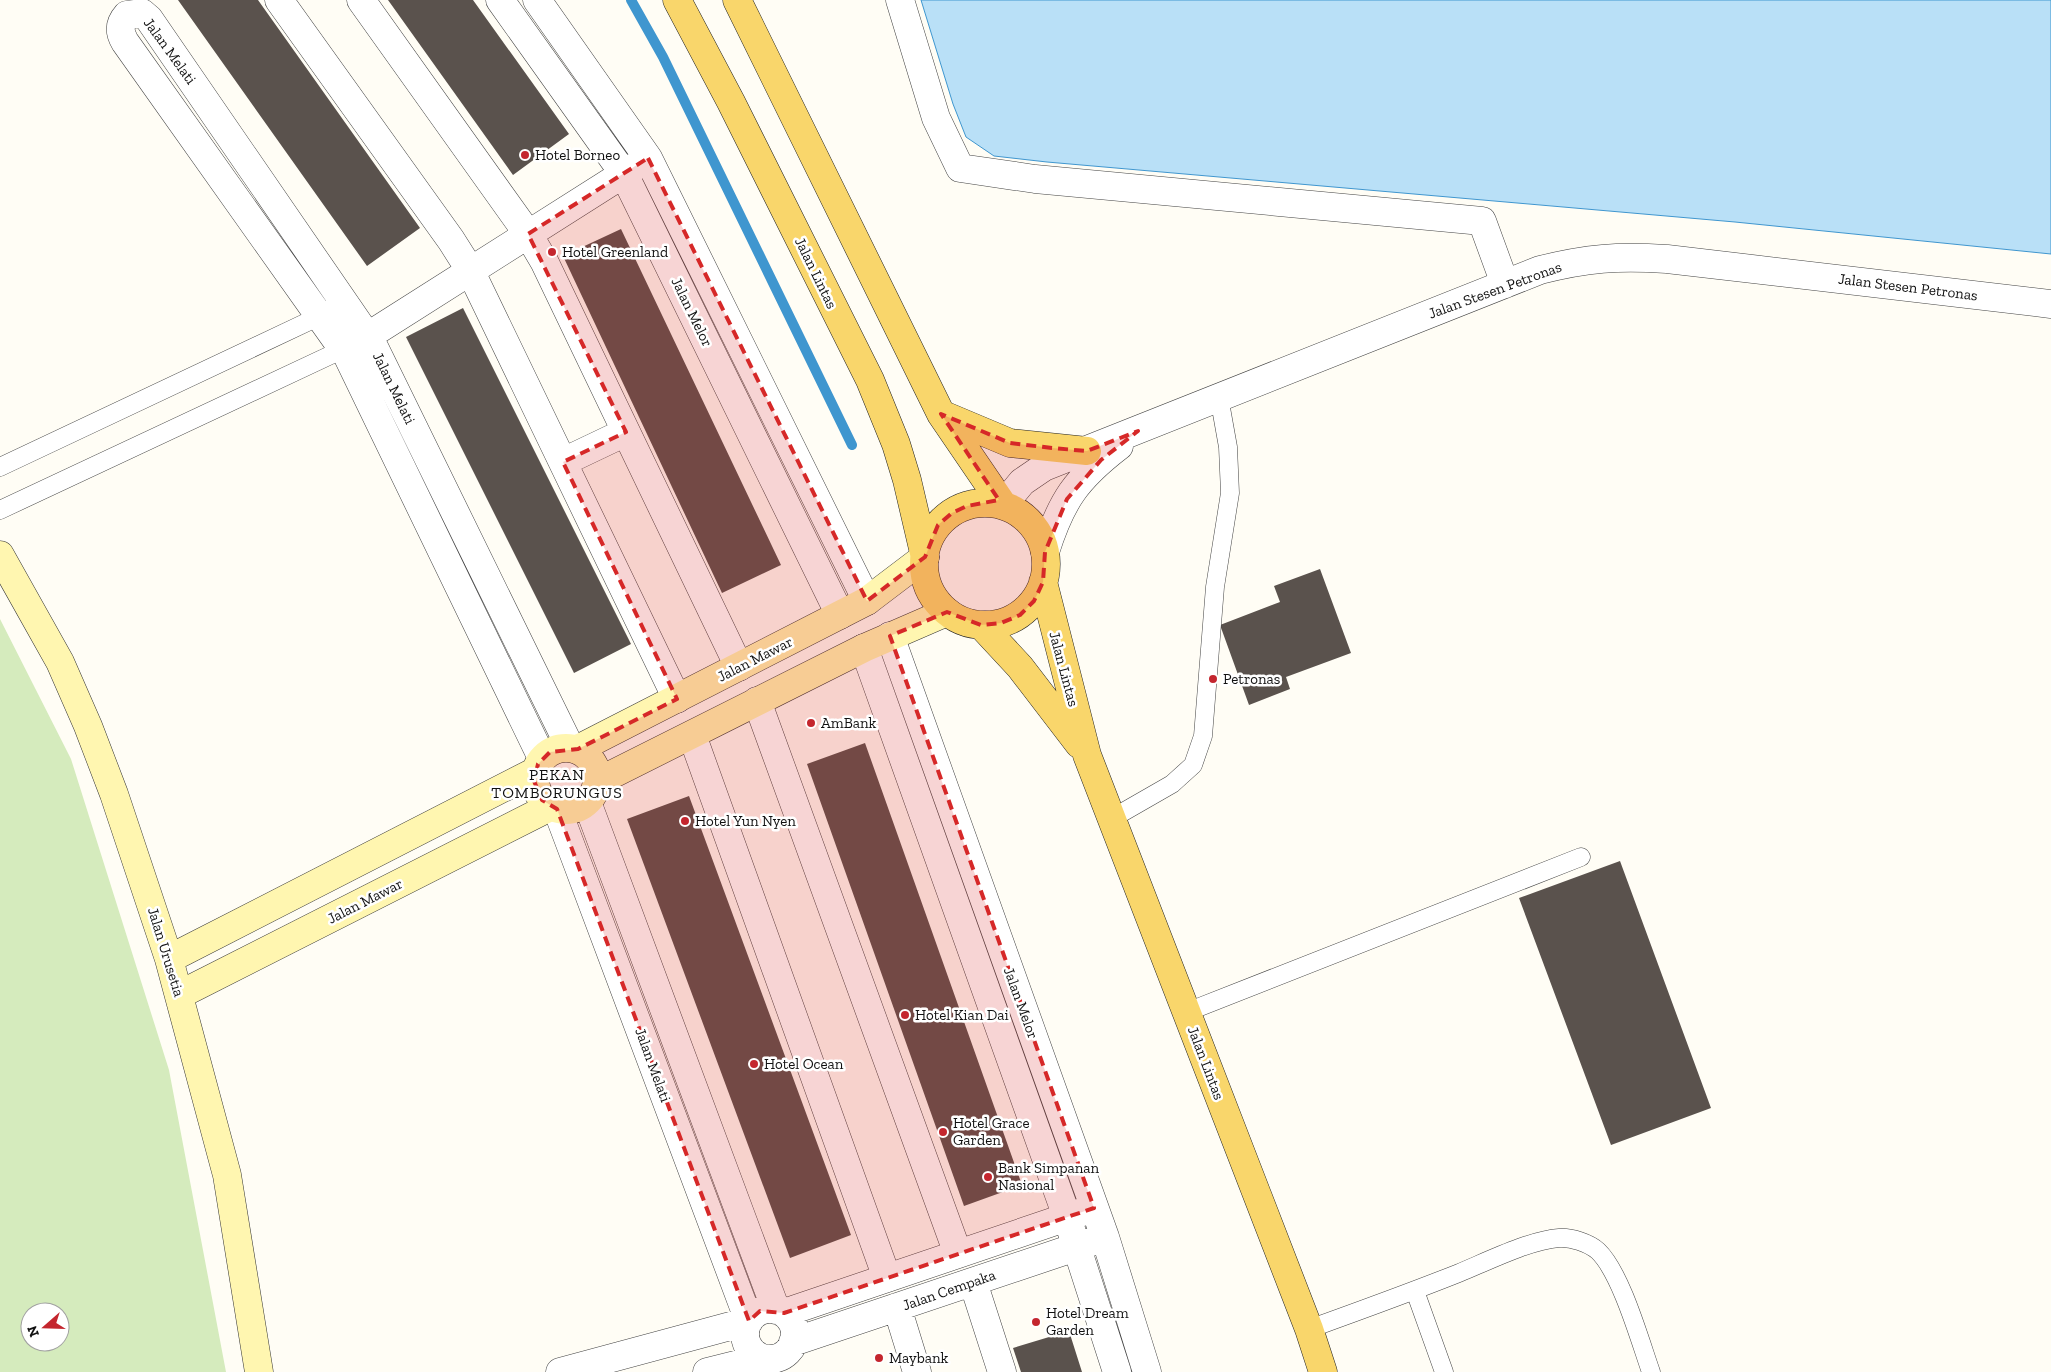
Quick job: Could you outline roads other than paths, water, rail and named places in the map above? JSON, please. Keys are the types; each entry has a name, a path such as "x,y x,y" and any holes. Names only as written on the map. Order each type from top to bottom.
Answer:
{"main road":[{"name":"Jalan Lintas","path":"677,0 736,111 870,380 896,444 907,480 924,557"},
{"path":"737,0 942,414 1003,505 1030,523 1040,537 1045,552 1046,567 1043,582 1034,600 1020,615 1001,623 981,625 963,621 947,612 937,601 929,587 925,573 924,557 929,540 938,524 952,513 968,506 985,503 1003,505"},
{"path":"942,414 1010,443 1087,451"},
{"name":"Jalan Lintas","path":"1043,582 1087,755 1309,1329 1323,1372"},
{"name":"Jalan Lintas","path":"981,625 1020,667 1087,755"}],"street":[{"path":"279,0 470,270 677,699"},
{"path":"361,0 528,234 544,261 739,667"},
{"name":"Jalan Melor","path":"500,0 624,174 840,616"},
{"name":"Jalan Melor","path":"537,0 648,158 867,601"},
{"path":"900,0 936,118 960,168 1035,179 1482,221 1505,284"},
{"name":"Jalan Melati","path":"539,764 344,351 125,42 120,28 122,20 127,15 142,14 149,19 368,336 574,748"},
{"path":"368,336 648,158"},
{"name":"Jalan Stesen Petronas","path":"1003,505 1022,482 1044,467 1540,270 1578,261 1621,256 1667,260 2051,304"},
{"name":"Jalan Stesen Petronas","path":"1045,552 1056,518 1081,479 1101,460 1138,431"},
{"path":"563,462 626,432"},
{"name":"Jalan Urusetia","path":"0,555 60,662 88,726 114,794 169,959 227,1175 259,1372"},
{"name":"Jalan Mawar","path":"574,748 677,699 840,616 867,601 924,557"},
{"path":"539,764 534,781 542,800 554,808 568,811 579,808 592,792 692,735 864,648 947,612"},
{"name":"Jalan Melor","path":"890,636 1105,1237 1147,1372"},
{"name":"Jalan Melor","path":"864,648 1078,1246 1117,1372"},
{"path":"758,701 958,1254"},
{"path":"692,735 887,1278"},
{"path":"169,959 539,764 550,752 574,748 586,755 593,763 592,792"},
{"name":"Jalan Melati","path":"592,792 780,1312"},
{"name":"Jalan Mawar","path":"179,994 554,808"},
{"name":"Jalan Melati","path":"554,808 749,1321"},
{"name":"Jalan Cempaka","path":"780,1312 1094,1208"},
{"name":"Jalan Cempaka","path":"707,1372 781,1359 897,1307 1105,1237"},
{"path":"973,1282 1002,1372"},
{"path":"897,1307 917,1372"},
{"path":"760,1311 780,1312 793,1326 781,1359 756,1355 747,1343 745,1336 749,1321 753,1315 760,1311"},
{"path":"560,1372 749,1321"}],"lane":[{"path":"0,467 320,316 344,300"},
{"path":"0,510 344,351 368,336"},
{"path":"1112,819 1172,784 1193,764 1203,736 1215,587 1230,493 1228,447 1220,408 1221,398"},
{"path":"1187,1012 1580,857"},
{"path":"1309,1329 1415,1291 1526,1246 1559,1238 1580,1241 1597,1250 1610,1266 1651,1372"},
{"path":"1415,1291 1444,1372"}],"water":[{"path":"921,0 2051,0 2051,254 1735,222 994,156 966,137 953,104"}],"waterway":[{"path":"631,0 663,57 852,445"}],"place":[{"name":"Hotel Borneo","path":"525,155"},
{"name":"Hotel Greenland","path":"552,252"},
{"name":"Petronas","path":"1213,679"},
{"name":"AmBank","path":"811,723"},
{"name":"Hotel Yun Nyen","path":"685,821"},
{"name":"Hotel Kian Dai","path":"905,1015"},
{"name":"Hotel Ocean","path":"754,1064"},
{"name":"Hotel Grace Garden","path":"943,1132"},
{"name":"Bank Simpanan Nasional","path":"988,1177"},
{"name":"Hotel Dream Garden","path":"1036,1322"},
{"name":"Maybank","path":"879,1358"}],"district":[{"name":"PEKAN TOMBORUNGUS","path":"557,783"}]}
